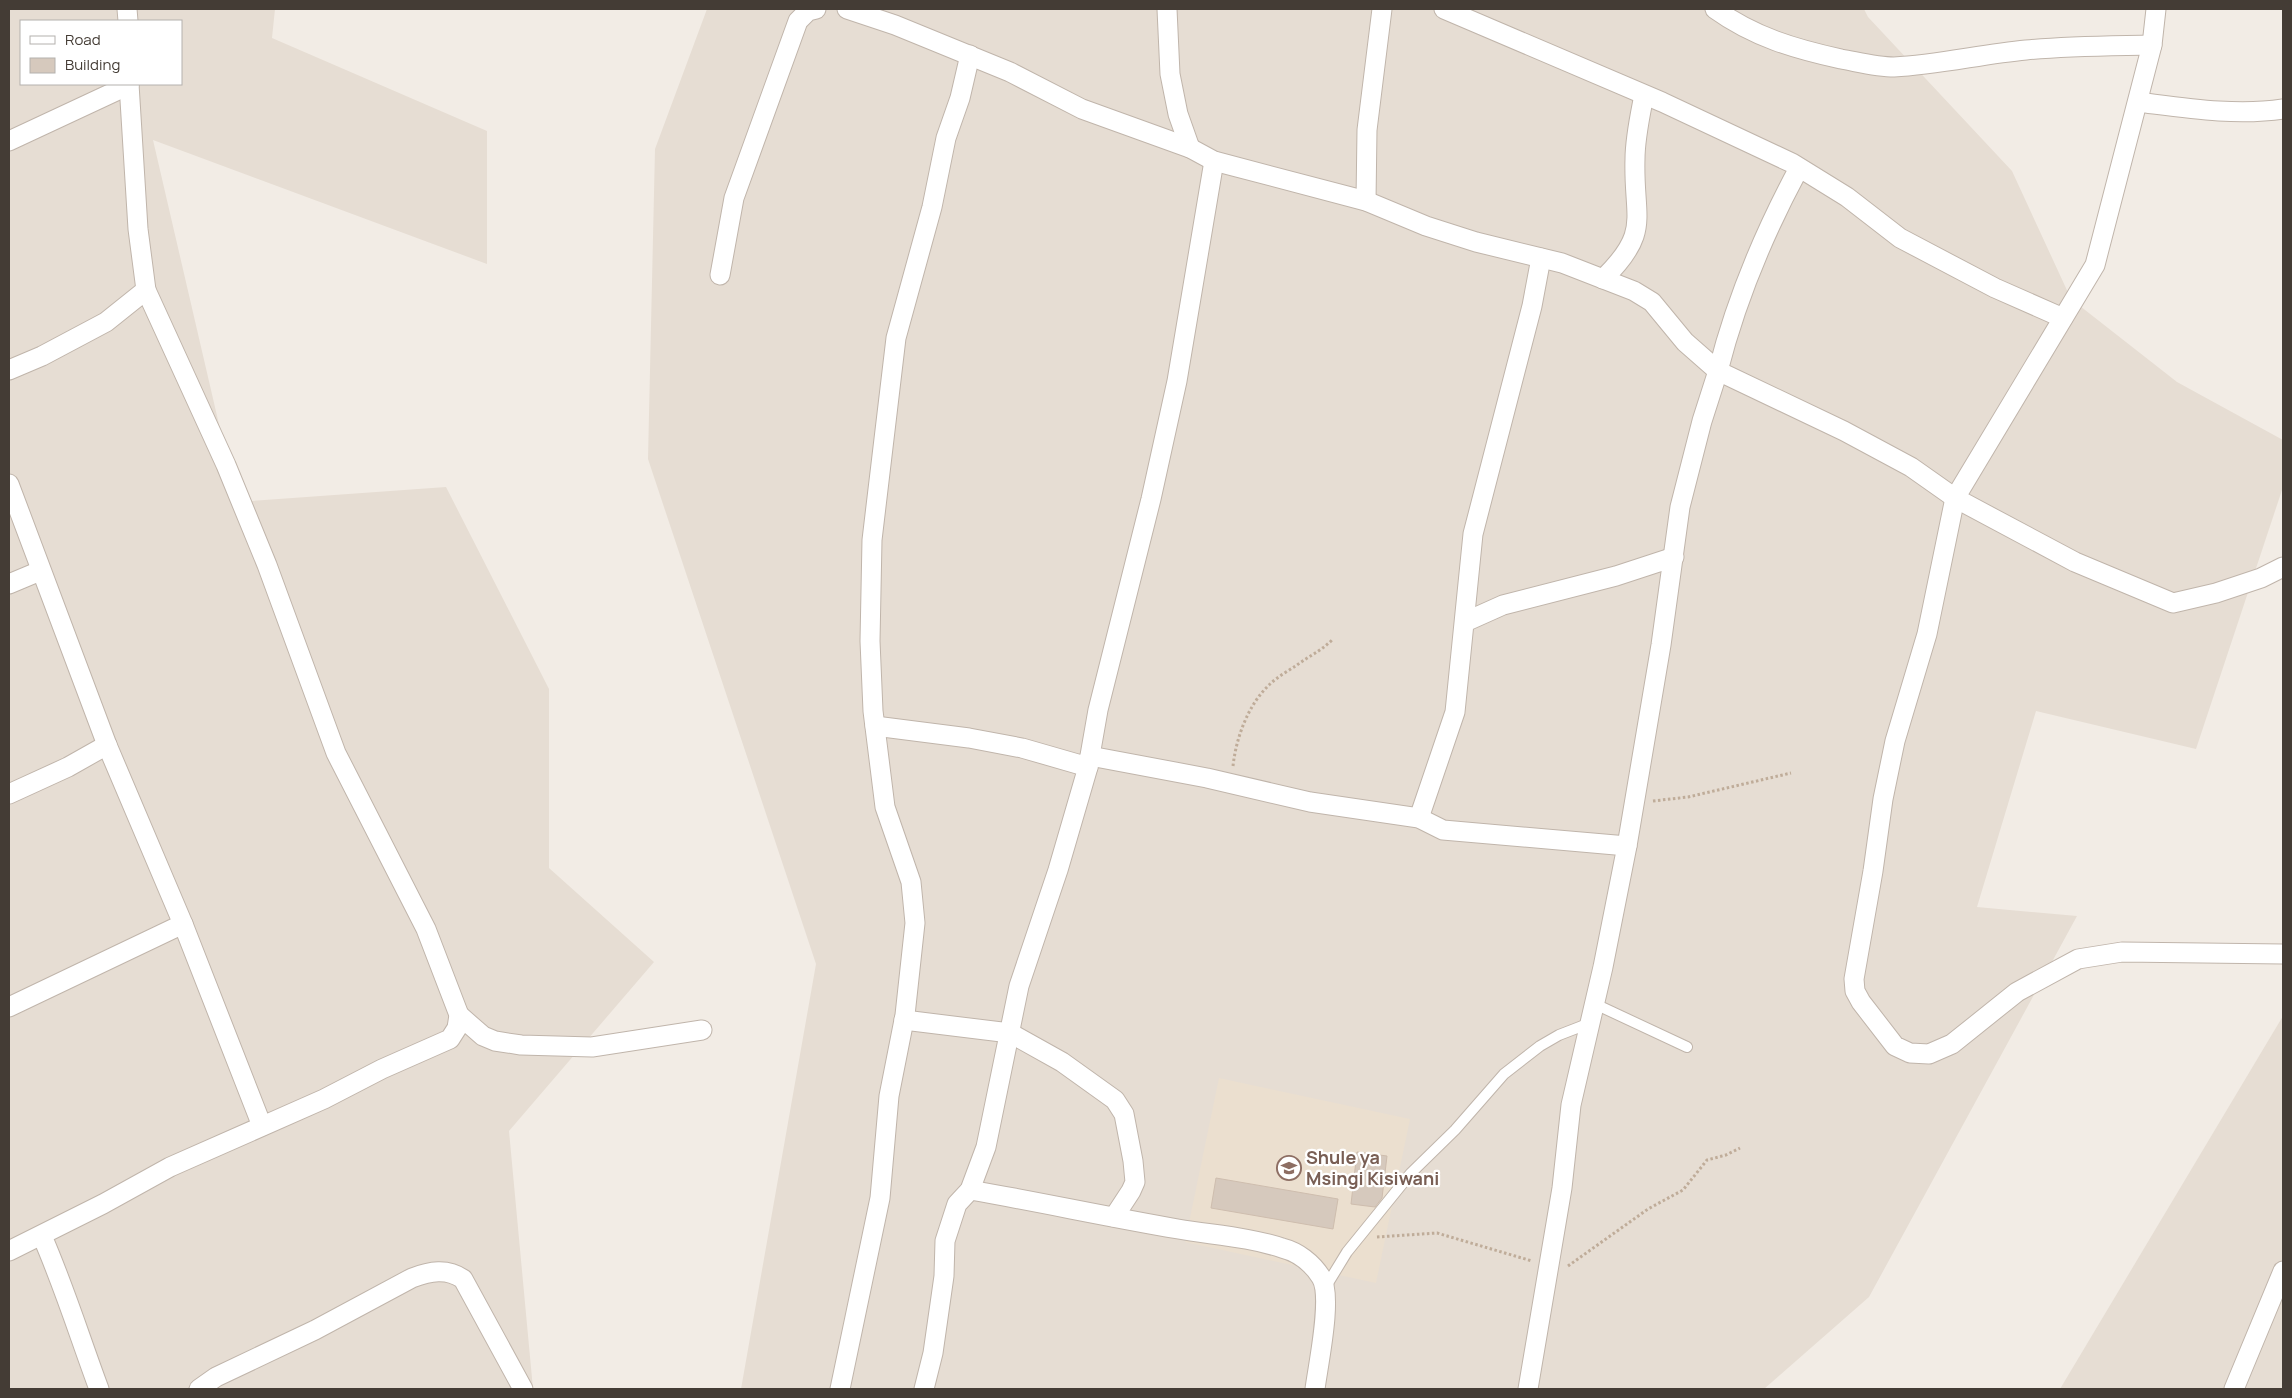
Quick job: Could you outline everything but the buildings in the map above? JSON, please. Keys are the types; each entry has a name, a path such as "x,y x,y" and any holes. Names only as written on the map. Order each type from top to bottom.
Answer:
{"street":[{"path":"720,275 734,198 798,21 808,12 816,9"},
{"path":"847,9 895,24 1010,72 1082,109 1190,148 1214,160 1366,201 1426,226 1476,242 1562,263 1634,291 1652,302 1685,342 1718,371 1844,431 1911,467 1955,498 2075,562 2172,603 2216,593 2261,578 2283,568"},
{"path":"1168,9 1170,74 1178,114 1190,148"},
{"path":"1366,201 1367,130 1382,9"},
{"path":"1444,9 1644,94 1799,168 1847,197 1900,238 1995,288 2063,318"},
{"path":"1715,9 1734,23 1779,43 1805,51 1892,67 2026,50 2152,45"},
{"path":"2156,9 2152,45 2095,265 1955,498 1927,634 1895,740 1883,799 1873,871 1854,979 1855,991 1861,1002 1895,1046 1910,1053 1929,1054 1952,1044 2017,992 2078,959 2122,952 2283,954"},
{"path":"840,1389 880,1198 889,1096 904,1020 914,922 911,882 885,807 875,726 870,641 872,540 896,338 932,207 946,138 960,98 970,55"},
{"path":"9,141 129,85 138,229 146,290 226,465 267,564 336,754 426,929 459,1015 483,1036 496,1041 520,1045 592,1047 702,1030"},
{"path":"1603,279 1621,262 1636,234 1638,201 1635,159 1644,94"},
{"path":"2138,102 2202,110 2261,112 2283,109"},
{"path":"924,1389 933,1353 944,1276 945,1241 957,1204 970,1190 986,1147 1018,986 1061,862 1089,762 1098,710 1148,509 1177,381 1214,160"},
{"path":"1528,1389 1562,1188 1571,1105 1595,1004 1627,846 1674,557 1680,507 1726,339 1759,249 1799,168"},
{"path":"1419,818 1455,712 1473,534 1532,306 1541,258"},
{"path":"9,370 42,356 106,322 146,290"},
{"path":"9,484 40,571 107,745 183,924 262,1126"},
{"path":"1465,622 1503,605 1616,576 1674,557"},
{"path":"9,584 40,571"},
{"path":"875,726 969,738 1089,762 1231,784 1310,802 1419,818 1443,830 1470,834 1627,846"},
{"path":"9,794 68,767 107,745"},
{"path":"9,1007 183,924"},
{"path":"9,1251 42,1236 170,1167 324,1099 382,1069 450,1039 457,1028 459,1015"},
{"path":"904,1020 1010,1033 1062,1062 1115,1100 1124,1114 1135,1182 1132,1191 1114,1216"},
{"path":"970,1190 1284,1248 1304,1258 1321,1278 1324,1288 1326,1310 1316,1389"},
{"path":"42,1236 62,1281 83,1349 99,1389"},
{"path":"199,1389 219,1383 412,1278 422,1274 443,1271 453,1273 463,1279 523,1389"},
{"path":"2234,1389 2283,1272"}],"lane":[{"path":"1595,1004 1687,1047"},
{"path":"1324,1288 1347,1252 1411,1173 1455,1130 1504,1074 1546,1042 1591,1022"}],"path":[{"path":"1231,784 1235,754 1254,702 1269,685 1306,658 1322,650 1332,640"},
{"path":"1635,802 1688,797 1791,773"},
{"path":"1362,1235 1372,1238 1392,1235 1437,1234 1521,1256 1549,1270 1568,1266 1648,1209 1676,1194 1688,1184 1707,1160 1726,1155 1740,1148"}],"shaded area":[{"path":"9,9 275,9 272,38 487,131 487,264 153,140 237,502 446,487 549,689 549,868 654,962 509,1131 533,1389 9,1389"},
{"path":"707,9 1864,9 1868,17 2012,171 2071,299 2177,382 2283,440 2283,487 2196,749 2036,711 1977,907 2077,916 1869,1297 1764,1389 741,1389 816,964 648,459 655,149"},
{"path":"2283,1016 2283,1389 2060,1389"},
{"path":"1219,1078 1410,1119 1376,1283 1185,1242"}],"place":[{"name":"Shule ya Msingi Kisiwani","path":"1289,1168"}]}
